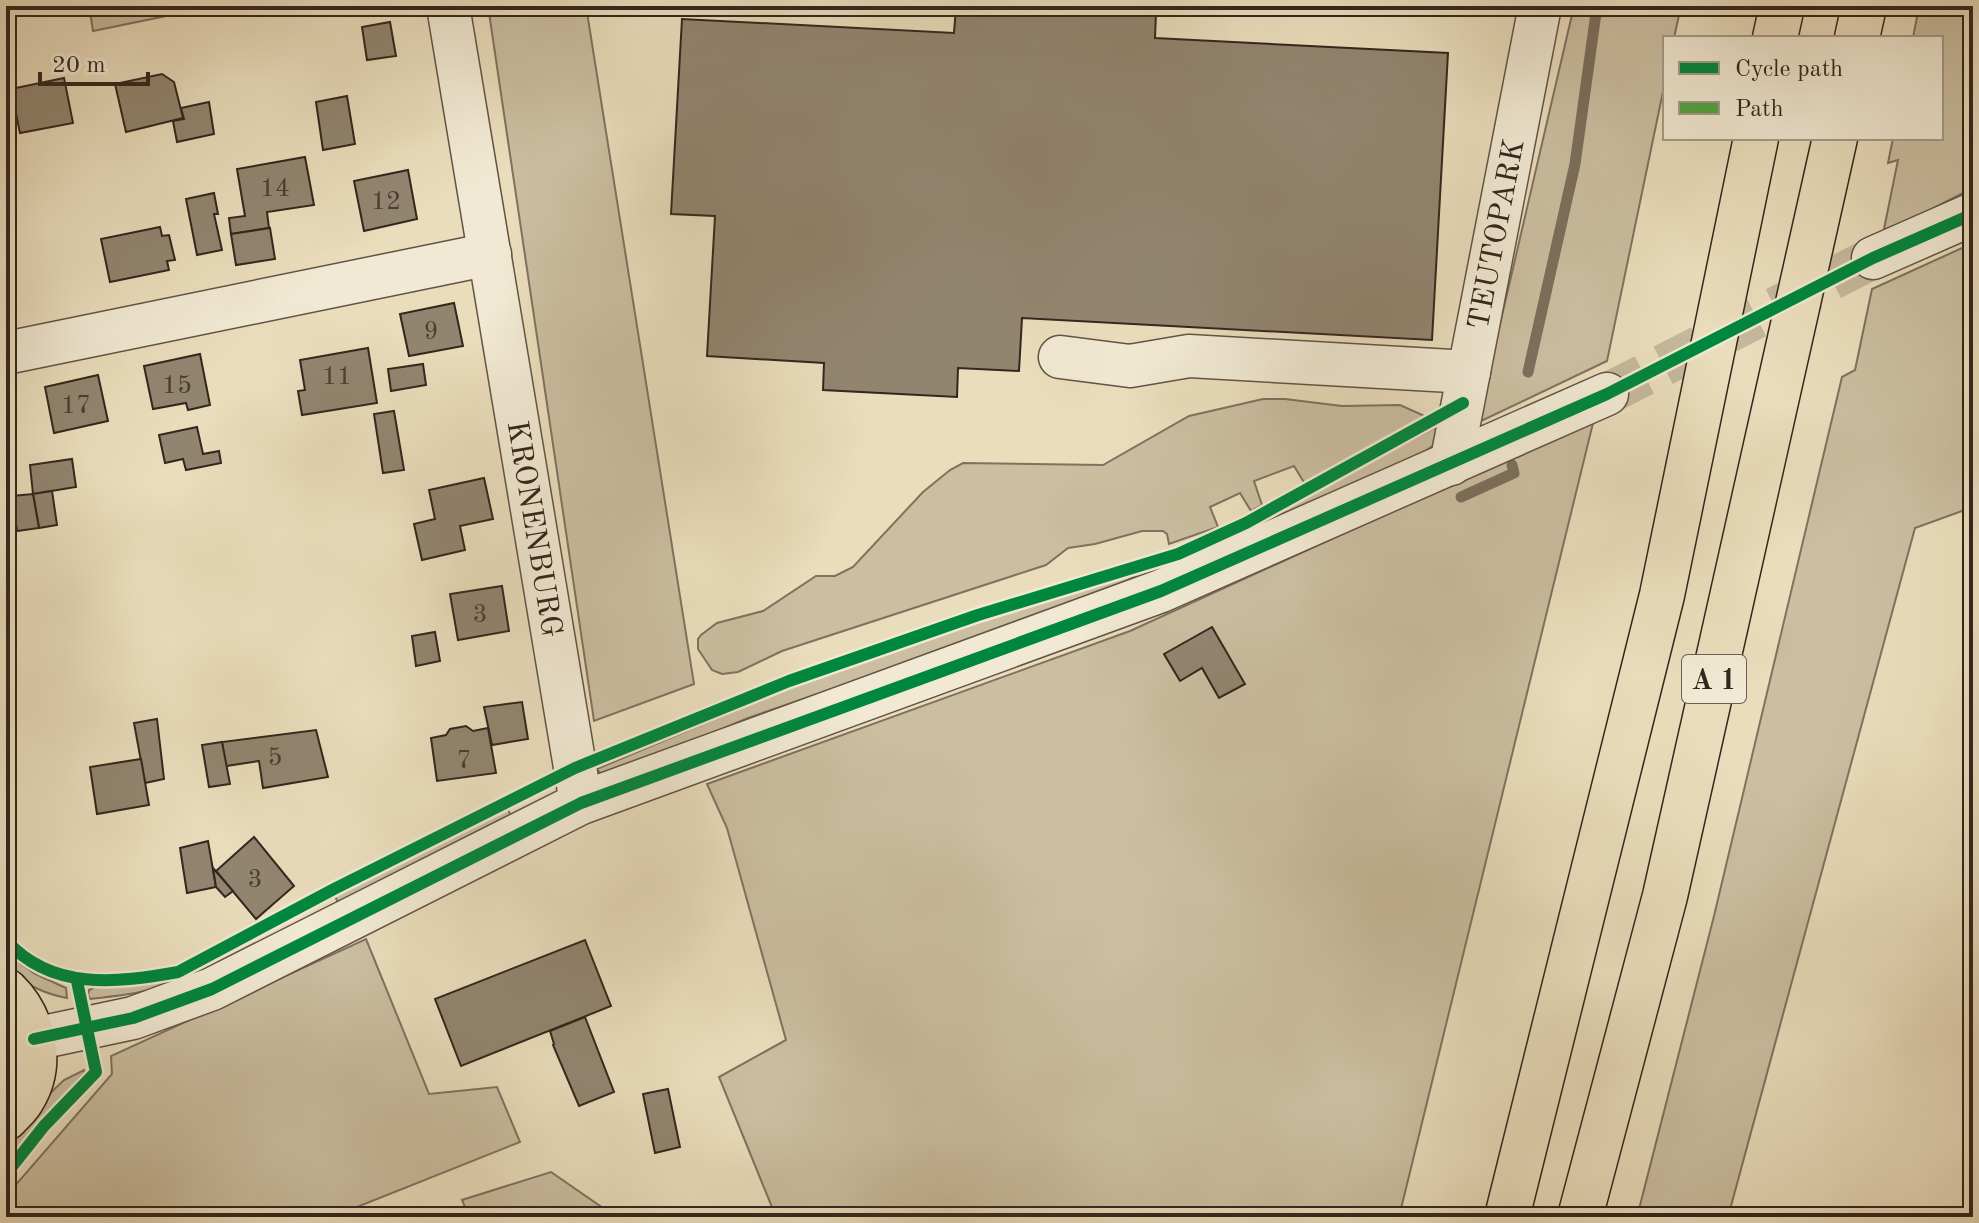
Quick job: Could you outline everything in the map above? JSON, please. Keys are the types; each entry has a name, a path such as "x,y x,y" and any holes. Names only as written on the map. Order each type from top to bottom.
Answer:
{"main road":[{"path":"1775,36 1782,6"},
{"path":"1857,36 1864,6"},
{"name":"A 1","path":"1507,1217 1662,595 1756,140"},
{"name":"A 1","path":"1580,1217 1665,896 1835,140"},
{"path":"6,991 24,1014 34,1039 34,1069 24,1098 6,1118"}],"street":[{"name":"KRONENBURG","path":"448,6 581,803"},
{"name":"TEUTOPARK","path":"1451,464 1540,6"},
{"path":"1873,258 1973,214"},
{"path":"6,353 490,254"},
{"path":"1060,357 1130,366 1189,356 1469,372"},
{"path":"34,1039 133,1018 212,989 581,803 1161,591 1607,394"}],"shaded area":[{"path":"89,6 215,6 93,31"},
{"path":"488,6 586,6 694,684 594,721"},
{"path":"1574,6 1681,6 1674,36 1663,36 1663,92 1607,361 1477,423"},
{"path":"1919,6 1973,6 1973,188 1883,234 1898,160 1888,163 1893,140 1943,140 1943,36 1913,36"},
{"path":"1973,243 1973,507 1915,528 1728,1217 1637,1217 1714,916 1842,377 1855,370 1872,289"},
{"path":"1263,399 1342,406 1400,405 1427,417 1305,484 1294,466 1254,481 1262,505 1251,511 1240,493 1210,507 1218,527 1169,544 1163,531 1142,531 1068,548 1046,565 782,651 738,672 722,674 712,670 698,649 698,639 717,623 763,611 816,576 835,576 853,567 923,492 963,463 1103,465 1189,416"},
{"path":"1594,419 1399,1217 776,1217 719,1077 786,1040 727,828 707,784 1130,631"},
{"path":"1438,426 1434,445 1421,454 1322,503 1263,518"},
{"path":"1144,570 1104,595 748,718 613,775 601,774 597,769 803,682 983,619"},
{"path":"508,809 512,819 339,905 335,896"},
{"path":"366,939 429,1094 497,1087 520,1142 332,1217 6,1217 6,1196 112,1074 111,1056"},
{"path":"6,953 35,974 66,988 67,998 36,988 9,971 6,968"},
{"path":"166,980 168,984 139,992 90,999 88,995 89,990 97,986"},
{"path":"84,1070 6,1164 6,1148 44,1099 64,1080"},
{"path":"551,1172 616,1217 469,1217 462,1200"}],"building":[{"path":"1030,6 1090,6 1090,10 1156,13 1155,38 1448,53 1432,340 1022,318 1019,371 958,368 957,397 823,390 824,363 707,356 715,216 671,214 682,19 954,33 956,7 1030,11"},
{"path":"390,22 396,56 367,60 362,27"},
{"path":"162,74 174,82 183,118 126,132 115,84"},
{"path":"64,78 73,123 20,133 11,89"},
{"path":"347,96 355,144 323,150 316,102"},
{"path":"209,102 214,134 177,142 173,121 184,119 181,108"},
{"path":"305,157 314,205 267,212 269,228 231,234 229,218 245,216 237,169"},
{"path":"408,170 417,219 364,231 354,181"},
{"path":"214,193 218,214 214,214 222,250 197,255 186,199"},
{"path":"160,227 162,236 169,235 175,260 167,261 169,270 110,282 101,239"},
{"path":"270,228 275,259 236,265 231,234"},
{"path":"454,303 463,346 409,356 400,314"},
{"path":"368,348 377,403 302,415 298,391 305,390 300,360"},
{"path":"200,354 210,405 188,410 186,403 153,409 144,366"},
{"path":"423,364 426,385 391,391 388,369"},
{"path":"98,375 108,421 54,433 45,387"},
{"path":"394,411 404,470 383,473 374,414"},
{"path":"197,427 203,454 219,451 221,463 186,470 183,459 165,463 159,435"},
{"path":"72,459 76,487 33,494 30,465"},
{"path":"484,478 493,519 460,526 465,550 422,560 414,524 435,519 429,490"},
{"path":"52,491 57,525 39,528 33,494"},
{"path":"33,494 39,528 17,531 12,496"},
{"path":"502,586 509,631 458,640 450,594"},
{"path":"1212,627 1245,684 1219,698 1202,668 1180,681 1164,654"},
{"path":"435,632 440,661 416,666 412,636"},
{"path":"522,702 528,739 492,745 484,707"},
{"path":"157,719 164,779 145,783 134,723"},
{"path":"466,726 473,731 488,728 496,773 437,781 431,738"},
{"path":"316,730 328,777 263,788 259,761 226,766 222,742"},
{"path":"222,742 230,784 209,787 202,745"},
{"path":"141,759 149,805 97,814 90,767"},
{"path":"254,837 294,886 256,919 216,871"},
{"path":"208,841 216,887 187,893 180,848"},
{"path":"213,868 233,891 225,897 216,887"},
{"path":"585,940 611,1006 461,1066 435,999"},
{"path":"585,1017 614,1092 579,1106 550,1031"},
{"path":"668,1089 680,1147 655,1153 643,1094"}],"waterway":[{"path":"1528,372 1575,164 1597,6"},
{"path":"1461,497 1514,473 1512,465"}],"tunnel":[{"path":"1607,394 1873,258"}],"marked path":[{"path":"71,12 96,6"}],"cycle path":[{"path":"34,1039 133,1018 212,989 581,803 1161,591 1607,394 1873,258 1973,214"},
{"path":"6,940 43,968 64,975 109,980 178,972 334,889 575,768 789,681 978,615 1178,554 1246,523 1463,403"},
{"path":"6,1174 44,1126 96,1072 77,981"}]}
